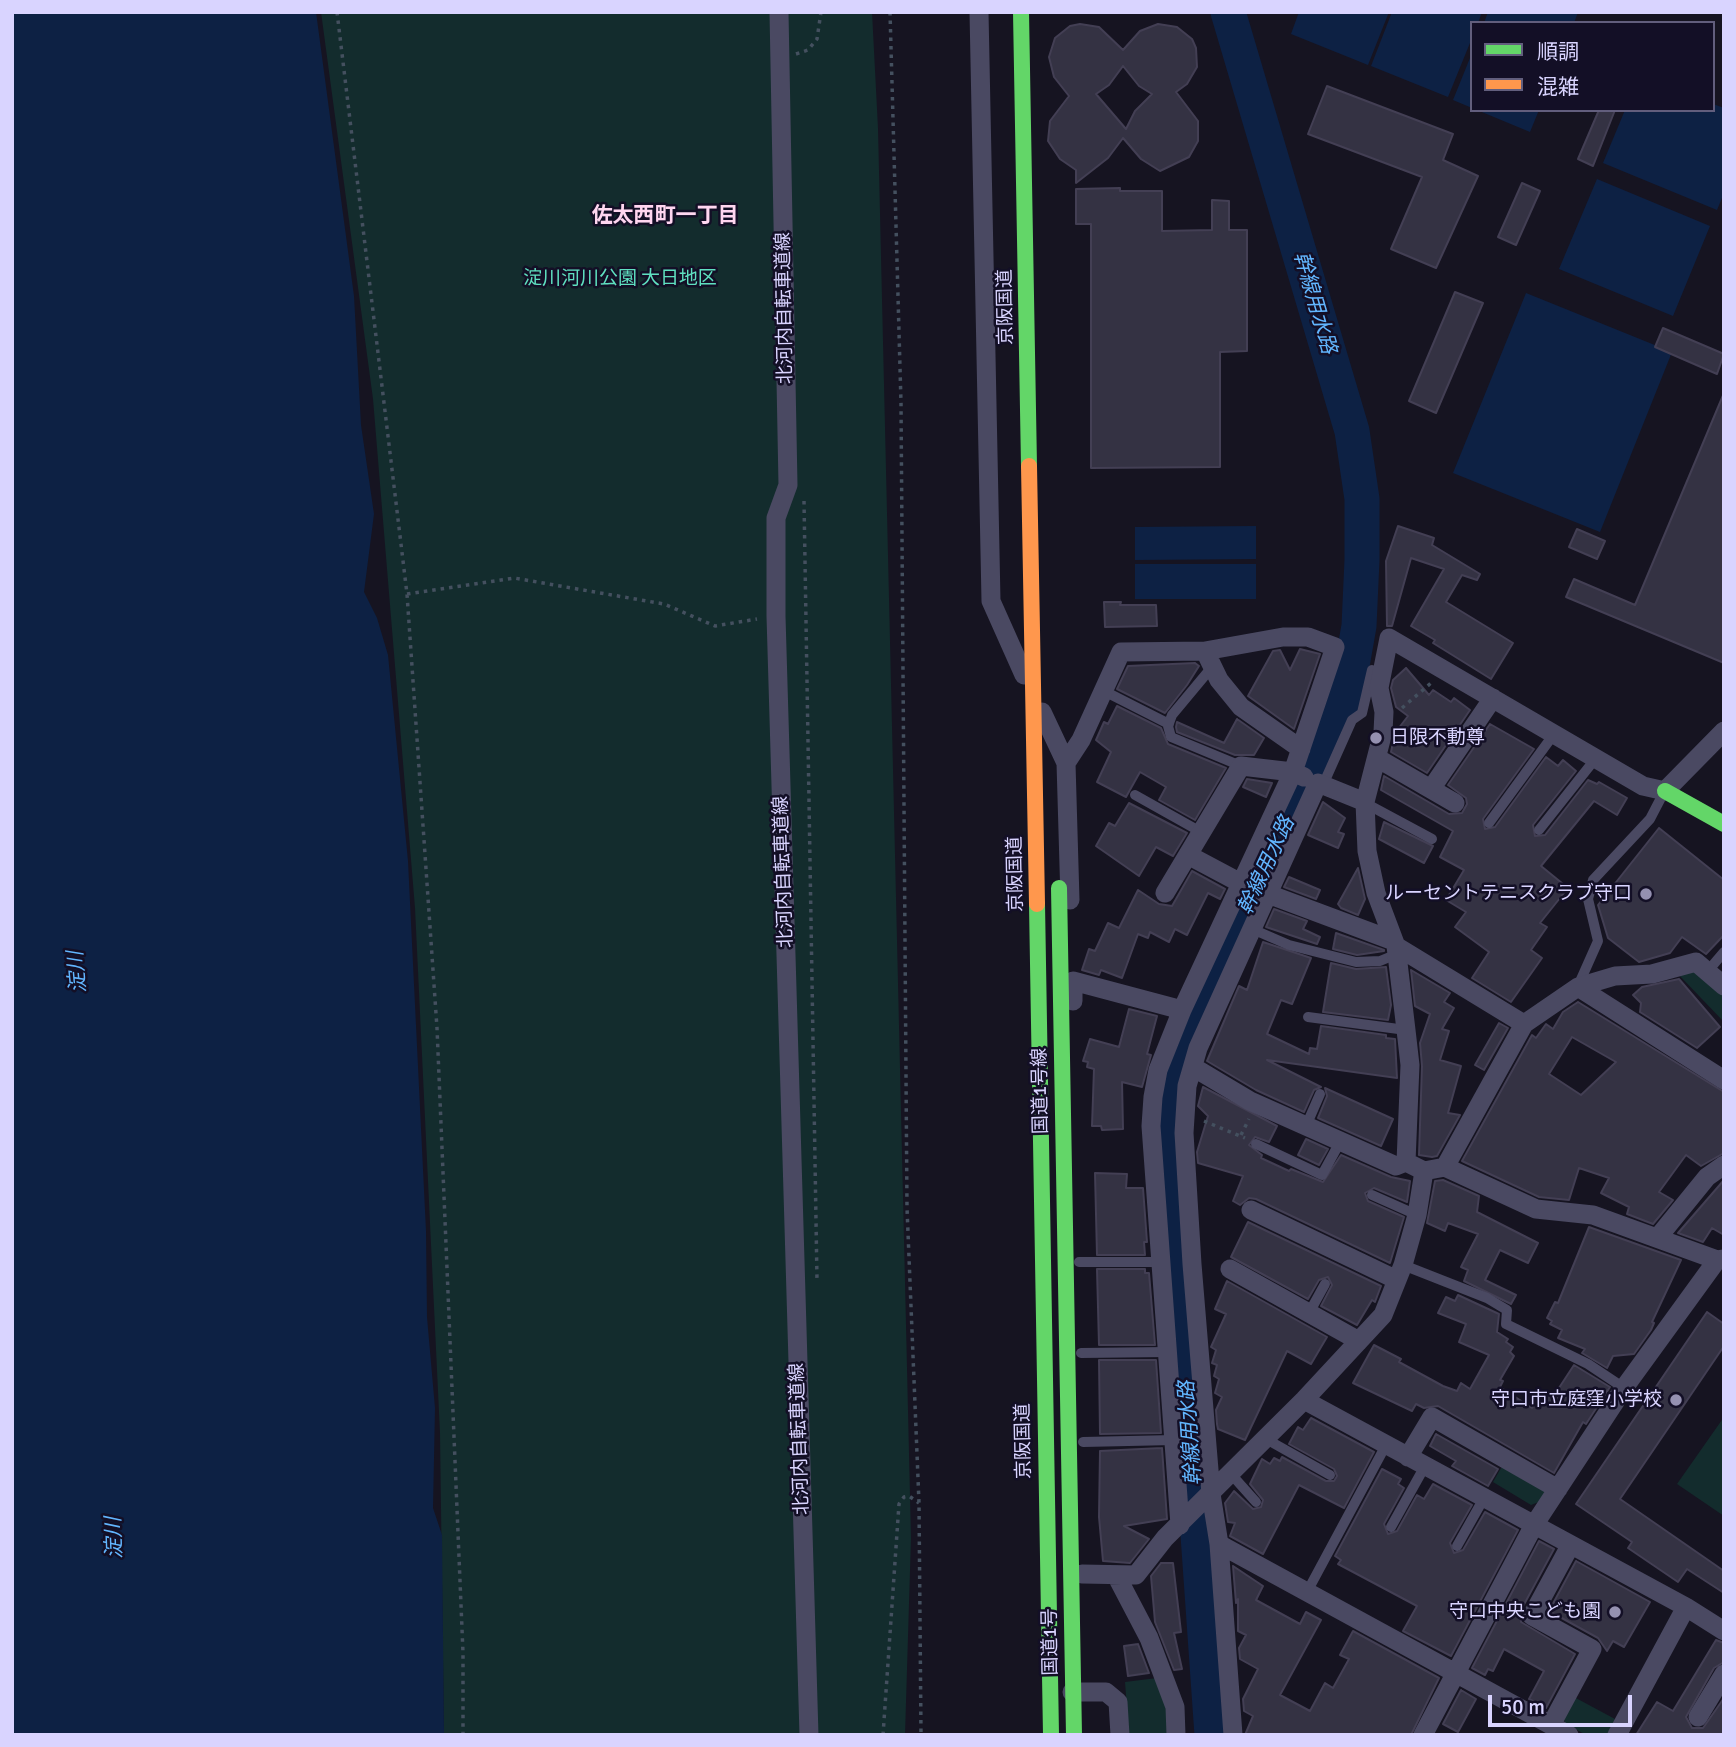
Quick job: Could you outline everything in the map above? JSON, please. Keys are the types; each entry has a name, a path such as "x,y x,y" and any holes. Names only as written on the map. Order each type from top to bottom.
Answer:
{"main road":[{"name":"京阪国道","path":"1021,12 1051,1735"},
{"name":"京阪国道","path":"1003,360 1009,688"},
{"name":"国道1号線","path":"1032,634 1052,793 1059,888 1070,1549"},
{"path":"1665,791 1724,824"},
{"name":"国道1号","path":"1070,1549 1074,1735"}],"street":[{"name":"北河内自転車道線","path":"779,12 791,51 788,485 776,518 776,616 809,1735"},
{"path":"979,12 991,601 1066,763 1085,1550 1072,1658"},
{"path":"1066,763 1081,740 1121,652 1208,659 1283,637 1308,637 1335,647 1301,749 1309,779 1266,896 1198,1048 1187,1086 1185,1114 1192,1264 1210,1496 1219,1544 1233,1735"},
{"path":"1406,1162 1410,1065 1396,947 1376,894 1367,851 1365,802 1383,724 1379,688 1389,638 1643,786 1665,791 1724,731"},
{"path":"1208,659 1241,707 1301,749"},
{"path":"1431,789 1493,698"},
{"path":"1377,758 1455,803"},
{"path":"1165,893 1241,766 1309,779 1365,802"},
{"path":"1182,1524 1151,1126 1153,1097 1158,1070 1182,1010 1242,886 1309,779"},
{"path":"1188,855 1242,886 1396,947 1524,1024"},
{"path":"1445,1167 1524,1024 1578,987 1615,976 1652,974 1696,962 1724,986"},
{"path":"1073,981 1182,1010"},
{"path":"1578,987 1724,1080"},
{"path":"1193,1067 1251,1101 1396,1166 1406,1162 1424,1171 1445,1167 1536,1209 1593,1215 1720,1259 1624,1388 1534,1525 1423,1735"},
{"path":"1658,1236 1707,1177 1724,1165"},
{"path":"1082,1574 1136,1575 1165,1538 1266,1439 1383,1315 1400,1273 1417,1215 1424,1171"},
{"path":"1251,1210 1400,1273"},
{"path":"1230,1269 1359,1341"},
{"path":"1304,1400 1686,1607 1724,1631"},
{"path":"1408,1457 1432,1416 1558,1489"},
{"path":"1219,1544 1569,1735"},
{"path":"1551,1725 1592,1649 1532,1616 1570,1546"},
{"path":"1116,1575 1149,1637 1175,1707 1175,1735"},
{"path":"1617,1735 1686,1607"},
{"path":"1698,1717 1724,1674"},
{"path":"1072,1692 1106,1692 1118,1702 1121,1735"}],"lane":[{"path":"1208,659 1172,715 1169,724 1171,737 1241,766"},
{"path":"1309,779 1352,720 1362,713 1372,670"},
{"path":"1104,691 1169,724"},
{"path":"1489,823 1554,734"},
{"path":"1539,830 1595,758"},
{"path":"1578,987 1598,941 1588,899 1592,880 1650,819 1665,791"},
{"path":"1135,795 1201,832"},
{"path":"1365,802 1432,839"},
{"path":"1252,929 1289,945 1356,962 1380,961 1396,947"},
{"path":"1707,972 1724,952"},
{"path":"1308,1017 1406,1030"},
{"path":"1306,1126 1320,1094"},
{"path":"1256,1144 1322,1175 1340,1142"},
{"path":"1372,1195 1417,1215"},
{"path":"1079,1262 1161,1262"},
{"path":"1400,1273 1487,1298 1507,1310 1506,1324 1588,1364 1624,1388"},
{"path":"1309,1314 1325,1284"},
{"path":"1081,1353 1167,1352"},
{"path":"1266,1439 1330,1475"},
{"path":"1083,1442 1174,1440"},
{"path":"1307,1592 1386,1445"},
{"path":"1391,1527 1425,1466"},
{"path":"1231,1474 1256,1502"},
{"path":"1457,1546 1484,1498"}],"path":[{"path":"337,12 407,594 437,1028 463,1653 463,1735"},
{"path":"791,51 808,50 817,39 821,12"},
{"path":"890,12 901,403 907,1208 919,1503 921,1735"},
{"name":"北河内自転車道線","path":"804,499 817,1290"},
{"path":"407,594 514,578 664,604 715,626 776,616"},
{"path":"1383,724 1446,671"},
{"path":"1185,1114 1236,1132 1256,1144"},
{"path":"883,1735 899,1504 904,1497 909,1496 919,1503"}],"green space":[{"name":"淀川河川公園 大日地区","path":"321,12 872,12 878,128 911,1538 905,1735 444,1735 440,1433 415,908 373,399"},
{"path":"1698,969 1724,995 1724,1022 1678,974"},
{"path":"1724,1417 1724,1516 1677,1484"},
{"path":"1504,1463 1548,1488 1541,1501 1531,1505 1493,1482"},
{"path":"1157,1678 1167,1709 1169,1735 1129,1735 1125,1682"},
{"path":"1574,1697 1615,1719 1607,1735 1586,1735 1565,1723 1563,1716"}],"water":[{"name":"淀川","path":"12,12 316,12 354,296 361,425 374,514 364,592 377,618 388,655 408,861 426,1231 427,1317 435,1408 433,1508 442,1535 444,1735 12,1735"},
{"path":"1299,12 1389,12 1368,65 1291,34"},
{"path":"1392,12 1482,12 1479,21 1470,21 1470,43 1448,97 1371,66"},
{"path":"1488,12 1578,12 1575,21 1485,21"},
{"path":"1470,58 1470,107 1453,100"},
{"path":"1715,105 1724,108 1724,193 1717,210 1603,163 1624,112 1715,112"},
{"path":"1482,112 1538,112 1530,132"},
{"path":"1597,179 1710,226 1673,316 1559,269"},
{"path":"1526,293 1672,352 1600,532 1453,473"},
{"path":"1256,526 1256,559 1135,560 1135,527"},
{"path":"1135,564 1256,564 1256,599 1135,599"}],"building":[{"path":"1080,24 1099,27 1123,50 1140,31 1158,24 1177,27 1192,39 1196,48 1197,67 1187,84 1176,92 1198,121 1198,141 1189,157 1160,171 1141,159 1123,138 1108,158 1076,183 1076,170 1060,159 1048,141 1050,121 1069,96 1054,77 1049,57 1055,38 1070,26","holes":["1123,66 1139,86 1152,94 1135,111 1126,129 1096,94 1109,85"]},
{"path":"1327,86 1453,134 1443,160 1478,176 1436,268 1391,249 1422,177 1308,134"},
{"path":"1598,112 1614,112 1593,166 1578,159"},
{"path":"1522,183 1540,191 1516,245 1498,237"},
{"path":"1120,188 1120,191 1162,191 1162,231 1212,230 1212,200 1229,201 1229,230 1247,230 1247,351 1220,352 1220,467 1091,468 1091,224 1076,224 1076,189"},
{"path":"1455,292 1483,303 1436,413 1409,401"},
{"path":"1663,328 1724,354 1717,374 1655,347"},
{"path":"1724,393 1724,663 1566,597 1574,579 1635,605"},
{"path":"1398,526 1434,538 1432,545 1480,574 1477,580 1462,575 1446,602 1513,643 1491,679 1411,626 1444,569 1411,558 1392,626 1387,626 1386,561"},
{"path":"1577,529 1605,541 1597,559 1569,547"},
{"path":"1104,602 1156,605 1157,626 1105,627"},
{"path":"1300,649 1320,654 1294,729 1248,696 1273,651 1280,650 1290,670"},
{"path":"1195,663 1199,666 1165,713 1117,689 1128,666"},
{"path":"1406,668 1429,695 1433,690 1451,702 1454,698 1470,710 1427,773 1391,752 1395,733 1408,716 1396,707 1391,688 1393,680"},
{"path":"1117,706 1161,728 1168,744 1226,768 1195,820 1159,800 1166,787 1140,772 1126,797 1097,782 1111,752 1096,740 1104,722 1108,724"},
{"path":"1237,719 1264,738 1254,755 1235,755 1177,732 1176,727 1177,722 1224,743"},
{"path":"1490,724 1534,749 1483,819 1485,829 1495,827 1546,757 1558,766 1563,760 1576,771 1533,825 1535,836 1545,835 1588,780 1597,784 1599,782 1627,798 1617,815 1594,801 1541,866 1568,888 1540,923 1547,927 1531,950 1542,958 1511,1002 1472,978 1489,952 1455,927 1466,912 1446,900 1464,870 1440,857 1453,831 1381,790 1384,776 1449,814 1462,813 1467,804 1466,798 1448,785"},
{"path":"1247,779 1272,783 1266,797 1243,787"},
{"path":"1323,802 1345,818 1338,832 1344,834 1338,848 1308,835"},
{"path":"1129,803 1187,833 1173,856 1156,847 1139,876 1096,846 1109,823 1115,826"},
{"path":"1384,822 1433,846 1424,863 1379,839"},
{"path":"1659,828 1724,880 1724,935 1706,954 1682,937 1670,953 1639,962 1608,938 1598,905"},
{"path":"1358,868 1365,899 1358,915 1338,904"},
{"path":"1192,871 1225,889 1220,899 1208,893 1187,935 1175,929 1169,942 1150,932 1148,938 1138,934 1122,978 1101,970 1099,975 1082,970 1089,949 1095,951 1108,923 1119,928 1138,890 1159,904 1172,906"},
{"path":"1289,877 1320,890 1316,899 1284,887"},
{"path":"1274,909 1307,921 1303,929 1320,937 1317,944 1266,927"},
{"path":"1336,933 1384,951 1357,955 1333,949"},
{"path":"1263,942 1311,958 1292,1004 1281,1000 1267,1034 1309,1054 1310,1048 1317,1049 1321,1026 1386,1035 1386,1038 1395,1039 1397,1078 1267,1060 1321,1087 1314,1090 1304,1112 1256,1090 1207,1061 1239,986 1247,990"},
{"path":"1331,963 1356,969 1386,967 1391,1005 1388,1020 1323,1012"},
{"path":"1411,970 1450,993 1444,1002 1454,1008 1442,1029 1449,1031 1440,1060 1461,1066 1448,1113 1460,1115 1437,1156 1432,1157 1419,1155 1422,1066 1420,1043 1430,1014 1415,1006"},
{"path":"1679,979 1720,1027 1697,1048 1640,1012 1641,1003 1633,995 1642,987"},
{"path":"1578,1002 1724,1092 1724,1153 1701,1166 1686,1155 1659,1192 1673,1200 1653,1224 1627,1214 1629,1207 1601,1193 1609,1178 1579,1168 1569,1200 1539,1197 1462,1161 1532,1035 1536,1038 1546,1024 1553,1029 1563,1012","holes":["1572,1037 1616,1062 1581,1095 1549,1074"]},
{"path":"1129,1009 1157,1016 1147,1054 1151,1055 1142,1087 1122,1082 1123,1129 1102,1130 1101,1126 1092,1126 1094,1069 1087,1067 1088,1062 1083,1061 1090,1039 1119,1047"},
{"path":"1499,1023 1508,1028 1484,1070 1475,1065"},
{"path":"1203,1087 1277,1126 1269,1142 1255,1137 1249,1145 1262,1155 1261,1158 1289,1171 1291,1169 1323,1182 1341,1155 1391,1177 1410,1181 1407,1202 1374,1188 1365,1193 1368,1201 1404,1217 1390,1263 1256,1199 1249,1198 1240,1205 1233,1201 1243,1176 1198,1163 1197,1152 1208,1116 1198,1106"},
{"path":"1325,1088 1393,1119 1381,1146 1318,1118 1327,1096"},
{"path":"1306,1139 1328,1149 1319,1165 1298,1155"},
{"path":"1095,1173 1127,1174 1126,1188 1143,1188 1147,1242 1144,1242 1145,1255 1097,1255"},
{"path":"1443,1180 1479,1196 1477,1212 1538,1243 1528,1263 1500,1250 1485,1280 1516,1295 1511,1304 1464,1281 1468,1270 1461,1267 1478,1234 1448,1223 1445,1231 1427,1223 1435,1181"},
{"path":"1724,1180 1724,1235 1712,1228 1703,1242 1678,1233"},
{"path":"1248,1222 1381,1286 1375,1302 1372,1300 1357,1325 1321,1306 1332,1285 1328,1277 1319,1280 1308,1299 1231,1257"},
{"path":"1589,1227 1681,1260 1652,1322 1654,1323 1651,1330 1634,1354 1613,1356 1607,1368 1582,1353 1585,1349 1558,1338 1562,1330 1550,1324 1552,1321 1547,1318 1555,1302 1558,1303"},
{"path":"1097,1269 1145,1269 1145,1273 1149,1273 1155,1345 1099,1345"},
{"path":"1227,1281 1327,1337 1311,1364 1287,1351 1245,1440 1218,1429 1217,1424 1216,1410 1222,1397 1215,1393 1219,1379 1214,1376 1217,1365 1212,1363 1216,1350 1211,1347 1226,1314 1215,1309"},
{"path":"1458,1295 1499,1314 1497,1332 1508,1339 1506,1342 1513,1347 1510,1352 1514,1356 1500,1380 1503,1381 1500,1387 1532,1408 1543,1391 1550,1396 1552,1392 1555,1394 1574,1365 1610,1387 1586,1424 1583,1422 1554,1473 1438,1406 1424,1408 1416,1404 1412,1411 1353,1383 1374,1345 1443,1386 1457,1391 1461,1383 1470,1389 1489,1355 1459,1342 1466,1324 1438,1313 1446,1297 1455,1301"},
{"path":"1707,1312 1724,1324 1724,1346 1620,1499 1724,1571 1724,1593 1687,1569 1678,1582 1628,1548 1632,1542 1576,1504"},
{"path":"1099,1360 1156,1360 1161,1433 1100,1434"},
{"path":"1311,1418 1374,1452 1344,1508 1299,1485 1263,1554 1230,1536 1235,1523 1228,1522 1225,1503 1234,1491 1253,1509 1261,1507 1263,1500 1250,1484 1262,1459 1270,1464 1274,1458 1280,1461 1282,1457 1326,1481 1334,1481 1337,1476 1334,1469 1289,1444 1298,1427 1303,1430"},
{"path":"1436,1434 1498,1469 1488,1486 1452,1466 1456,1461 1430,1446"},
{"path":"1162,1448 1167,1519 1124,1526 1149,1539 1130,1563 1103,1561 1099,1517 1100,1451"},
{"path":"1382,1469 1401,1479 1398,1484 1404,1488 1384,1524 1388,1534 1397,1531 1417,1495 1424,1499 1433,1484 1472,1505 1450,1543 1454,1553 1463,1550 1485,1512 1518,1530 1451,1656 1403,1631 1417,1606 1338,1564 1341,1560 1335,1556"},
{"path":"1539,1541 1554,1549 1521,1610 1521,1622 1575,1654 1546,1708 1529,1699 1544,1671 1504,1649 1493,1671 1488,1669 1485,1675 1472,1668"},
{"path":"1576,1561 1650,1602 1624,1647 1613,1641 1607,1651 1598,1638 1549,1611"},
{"path":"1161,1563 1173,1563 1181,1632 1174,1633 1182,1669 1174,1670 1155,1622 1151,1576"},
{"path":"1233,1566 1263,1586 1256,1600 1300,1624 1306,1612 1321,1620 1280,1695 1310,1711 1325,1683 1333,1688 1349,1659 1340,1655 1353,1631 1439,1678 1411,1735 1245,1735 1253,1716 1244,1711 1243,1699 1258,1669 1240,1659 1239,1648 1246,1635 1238,1631 1238,1599 1236,1603"},
{"path":"1716,1640 1724,1643 1724,1662 1714,1668 1686,1717 1692,1728 1703,1728 1724,1698 1724,1735 1636,1735 1657,1702 1673,1711"},
{"path":"1138,1644 1149,1673 1128,1676 1124,1646"},
{"path":"1461,1690 1476,1699 1458,1732 1443,1724"}],"waterway":[{"name":"幹線用水路","path":"1212,1735 1169,1120 1173,1080 1187,1039 1347,694 1359,626 1362,560 1362,499 1352,431 1228,12"}],"traffic: fast":[{"path":"1021,12 1029,466"},
{"path":"1665,791 1724,824"},
{"path":"1059,888 1074,1735"},
{"path":"1037,904 1051,1735"}],"traffic: slow":[{"path":"1029,466 1037,904"}],"place":[{"name":"日限不動尊","path":"1376,738"},
{"name":"ルーセントテニスクラブ守口","path":"1646,894"},
{"name":"守口市立庭窪小学校","path":"1676,1400"},
{"name":"守口中央こども園","path":"1615,1612"}],"district":[{"name":"佐太西町一丁目","path":"665,216"}]}
